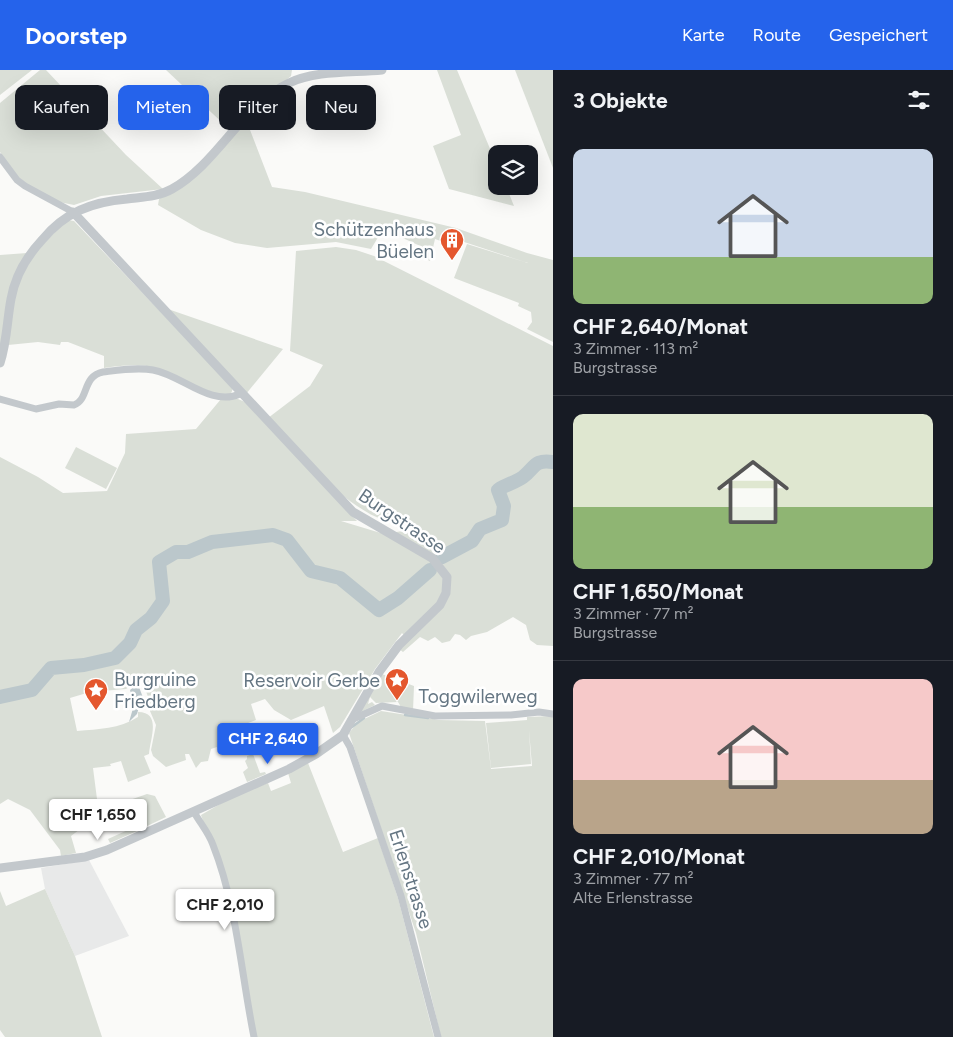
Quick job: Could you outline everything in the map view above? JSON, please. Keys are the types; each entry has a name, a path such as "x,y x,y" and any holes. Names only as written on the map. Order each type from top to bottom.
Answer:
{"street":[{"path":"0,363 11,297 16,280 33,250 43,238 73,212 91,204 149,197 169,190 196,170 261,103 289,83 309,76 382,70"},
{"path":"0,157 17,180 73,212"},
{"name":"Burgstrasse","path":"73,212 240,394 353,512 432,558 443,569 447,584 440,606 399,645 348,722 342,735"},
{"path":"0,399 36,409 59,404 74,405 81,400 84,390 95,374 136,369 155,370 216,396 230,397 240,394"},
{"name":"Toggwilerweg","path":"348,722 382,706 430,715 503,715 539,712 553,714"},
{"path":"0,868 85,857 107,850 302,763 342,735"},
{"name":"Erlenstrasse","path":"342,735 350,747 401,896 438,1037"},
{"path":"194,812 213,844 225,879 236,926 254,1037"}],"shaded area":[{"path":"0,70 32,70 0,95"},
{"path":"40,70 46,70 60,85 22,85"},
{"path":"166,70 292,70 291,76 280,85 219,85 219,120 209,110 209,85 182,85"},
{"path":"437,70 457,70 488,145 488,195 510,195 514,206 449,189 433,146 461,135"},
{"path":"515,70 553,70 553,168"},
{"path":"15,91 15,130 102,130 163,189 101,196 74,205 59,202 35,190 18,177 0,152 0,103"},
{"path":"238,130 250,130 272,187 305,192 456,228 553,260 553,342 527,329 532,322 531,312 518,306 519,303 454,278 467,244 528,263 455,239 453,235 449,244 435,239 430,261 426,259 429,250 383,229 371,249 336,242 267,248 235,243 201,230 158,205 159,199"},
{"path":"68,220 74,221 233,388 231,394 214,394 149,366 130,365 104,368 104,356 68,342 61,342 60,345 38,342 8,345 13,299 21,276 34,255"},
{"path":"336,247 356,250 374,256 553,346 553,646 537,645 530,640 526,625 513,617 487,632 471,636 466,640 460,635 455,634 450,641 442,643 435,637 428,641 420,637 403,652 399,649 407,639 402,633 375,669 340,727 333,733 324,706 291,720 274,710 265,699 251,704 256,720 235,728 241,747 220,753 217,747 211,749 208,761 201,762 196,768 189,754 185,754 186,760 166,767 153,756 151,750 156,725 150,711 151,704 141,679 126,689 90,692 70,698 77,731 109,728 124,724 138,717 138,712 150,716 153,727 149,754 144,756 151,773 128,782 121,761 110,764 111,766 93,768 97,799 93,800 95,801 96,817 71,836 76,853 61,856 60,850 30,810 8,799 0,804 0,457 63,493 107,491 125,453 126,434 196,429 221,399 238,399 245,402 357,521 341,521 384,534 415,529 377,517 352,502 314,468 268,418 310,386 323,365 290,351 296,251"},
{"path":"27,253 0,349 0,255"},
{"path":"165,308 283,349 246,394"},
{"path":"76,447 117,468 106,489 65,468"},
{"path":"382,674 414,686 413,711 401,707 398,702 376,703 370,697 368,704 372,702 375,705 361,712 358,711"},
{"path":"136,685 139,687 145,703 139,707 137,714 129,722 134,705 130,690"},
{"path":"381,711 439,720 485,721 491,769 532,766 529,730 531,764 491,768 486,723 527,720 527,717 553,716 553,1037 441,1037 416,933 349,733 358,722"},
{"path":"253,754 260,773 265,772 266,774 247,782 243,772 248,768 245,761 247,756"},
{"path":"308,763 343,852 378,838 398,898 434,1037 256,1037 235,911 201,815 234,796 268,783 271,791 291,783 288,773"},
{"path":"147,794 155,796 166,817 145,827 143,824 136,826 137,831 110,843 108,839 130,829 122,806 124,802"},
{"path":"89,860 129,936 75,956 45,889 41,868"},
{"path":"45,889 75,956 102,1037 5,1037 0,1030 0,891 6,906"}],"waterway":[{"path":"442,557 472,541 480,529 502,520 504,506 498,490 520,479 538,463 553,462"},
{"path":"0,697 32,690 51,668 84,665 115,658 130,643 136,630 151,618 163,601 159,562 176,552 188,552 212,542 273,535 287,540 311,571 340,578 379,610 398,598 430,570"},
{"path":"405,715 428,718"},
{"path":"352,727 364,718"}],"place":[{"name":"Schützenhaus Büelen","path":"452,261"},
{"name":"Reservoir Gerbe","path":"397,701"},
{"name":"Burgruine Friedberg","path":"96,711"}]}
